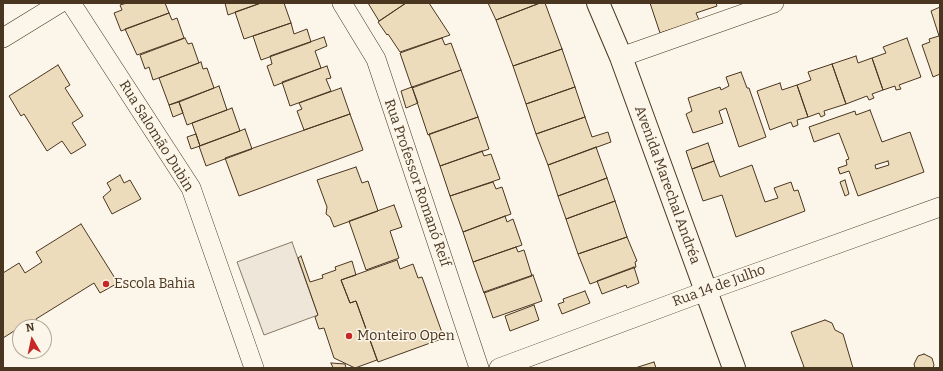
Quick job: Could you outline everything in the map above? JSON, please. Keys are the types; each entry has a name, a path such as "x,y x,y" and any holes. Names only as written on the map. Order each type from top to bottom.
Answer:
{"street":[{"path":"3,38 60,3"},
{"name":"Rua Salomão Dubin","path":"71,3 191,188 254,368"},
{"name":"Rua Professor Romanó Reif","path":"342,3 376,59 480,368"},
{"name":"Avenida Marechal Andréa","path":"598,3 620,57 734,368"},
{"path":"620,57 774,3"},
{"name":"Rua 14 de Julho","path":"499,368 706,291 940,208"}],"shaded area":[{"path":"292,242 318,315 264,335 237,262"}],"building":[{"path":"127,3 165,3 169,13 121,31 114,13 122,10 120,5"},
{"path":"225,3 261,3 228,15"},
{"path":"261,3 284,3 291,23 244,39 235,12"},
{"path":"368,3 406,3 379,21"},
{"path":"406,3 429,3 450,35 400,52 378,22"},
{"path":"488,3 540,3 496,20"},
{"path":"540,3 545,3 562,49 513,66 496,20"},
{"path":"650,3 716,3 717,6 696,13 699,20 660,33"},
{"path":"940,7 940,74 933,77 922,45 930,42 929,39 939,36 931,11"},
{"path":"169,13 172,20 177,18 184,38 137,55 125,29"},
{"path":"291,23 294,34 307,29 311,42 261,60 253,36"},
{"path":"324,37 327,46 315,51 321,68 274,86 267,66 272,64 270,56"},
{"path":"185,38 188,44 192,43 199,63 153,80 149,67 145,69 140,55"},
{"path":"442,38 445,45 451,43 461,70 412,88 400,53"},
{"path":"907,38 921,77 899,85 901,89 896,90 895,86 883,90 872,58 886,53 883,47"},
{"path":"562,49 575,87 526,104 513,66"},
{"path":"856,56 858,63 872,58 883,90 872,94 874,98 869,100 867,96 846,104 832,64"},
{"path":"201,62 203,69 207,68 214,88 169,105 159,78"},
{"path":"832,64 846,104 824,111 825,115 821,117 819,113 808,117 797,85 811,80 808,72"},
{"path":"58,65 70,85 65,88 83,116 72,123 86,145 71,154 62,141 47,151 24,114 21,116 9,96"},
{"path":"327,66 331,78 326,79 331,91 290,106 282,82"},
{"path":"461,70 478,117 428,135 412,87"},
{"path":"741,72 747,88 749,88 766,137 739,147 726,108 719,111 723,123 693,133 686,114 692,111 688,98 720,87 721,90 729,86 726,77"},
{"path":"780,83 782,90 797,85 808,117 797,120 798,125 793,127 791,122 770,130 757,91"},
{"path":"219,86 227,110 187,125 179,102"},
{"path":"412,87 418,103 406,108 401,91"},
{"path":"575,87 585,117 536,134 526,104"},
{"path":"341,88 350,114 304,130 297,111 302,109 299,103"},
{"path":"179,102 183,113 173,117 169,105"},
{"path":"232,108 240,131 200,146 192,123"},
{"path":"870,110 882,142 910,132 924,172 858,196 849,171 840,174 838,168 847,165 846,160 849,159 839,133 814,142 809,127 855,111 856,115","holes":["888,161 889,165 876,169 875,165"]},
{"path":"350,114 363,150 239,196 225,158"},
{"path":"478,117 489,149 440,166 429,134"},
{"path":"585,117 592,137 608,132 611,142 548,165 536,134"},
{"path":"245,129 252,149 206,166 199,146"},
{"path":"196,134 200,146 191,149 187,137"},
{"path":"708,143 714,161 692,169 686,151"},
{"path":"596,147 607,178 558,196 548,165"},
{"path":"482,151 484,156 491,154 500,179 450,196 440,166"},
{"path":"714,161 720,177 752,165 765,202 778,198 774,188 791,182 794,191 798,190 805,211 736,237 722,195 703,201 692,169"},
{"path":"356,167 362,183 368,181 378,211 334,227 330,217 326,214 327,207 317,180"},
{"path":"120,175 124,183 130,180 141,199 112,214 103,197 111,190 107,183"},
{"path":"607,178 615,201 566,219 558,196"},
{"path":"845,180 849,194 845,196 840,182"},
{"path":"493,182 496,189 502,187 511,214 463,232 450,196"},
{"path":"615,201 627,237 578,254 566,219"},
{"path":"394,205 402,227 390,231 399,258 366,270 349,221"},
{"path":"505,216 507,222 513,219 522,245 473,262 463,232"},
{"path":"81,224 118,283 100,293 94,283 36,319 12,319 12,332 3,338 3,273 19,263 25,273 42,262 36,252"},
{"path":"627,237 637,261 635,262 636,267 590,284 578,254"},
{"path":"516,247 518,252 524,250 532,276 484,293 473,262"},
{"path":"301,256 310,282 323,278 322,275 336,270 335,267 352,261 356,275 341,280 350,303 356,301 377,360 355,368 334,358 324,328 319,329 315,317 318,315 298,258"},
{"path":"397,260 400,269 413,264 418,278 422,277 444,338 378,362 356,301 350,303 341,280"},
{"path":"634,267 639,283 627,288 626,285 602,294 597,281"},
{"path":"533,275 542,301 493,318 484,292"},
{"path":"585,291 590,303 562,314 558,304 564,302 563,299"},
{"path":"534,305 539,320 510,331 505,316"},
{"path":"825,320 832,323 835,330 843,334 853,368 800,368 804,367 791,332"},
{"path":"924,354 932,358 934,365 933,368 915,368 914,364 918,356"},
{"path":"654,362 656,368 635,368"},
{"path":"331,363 345,364 346,368 333,368"}],"place":[{"name":"Escola Bahia","path":"106,284"},
{"name":"Monteiro Open","path":"349,336"}]}
